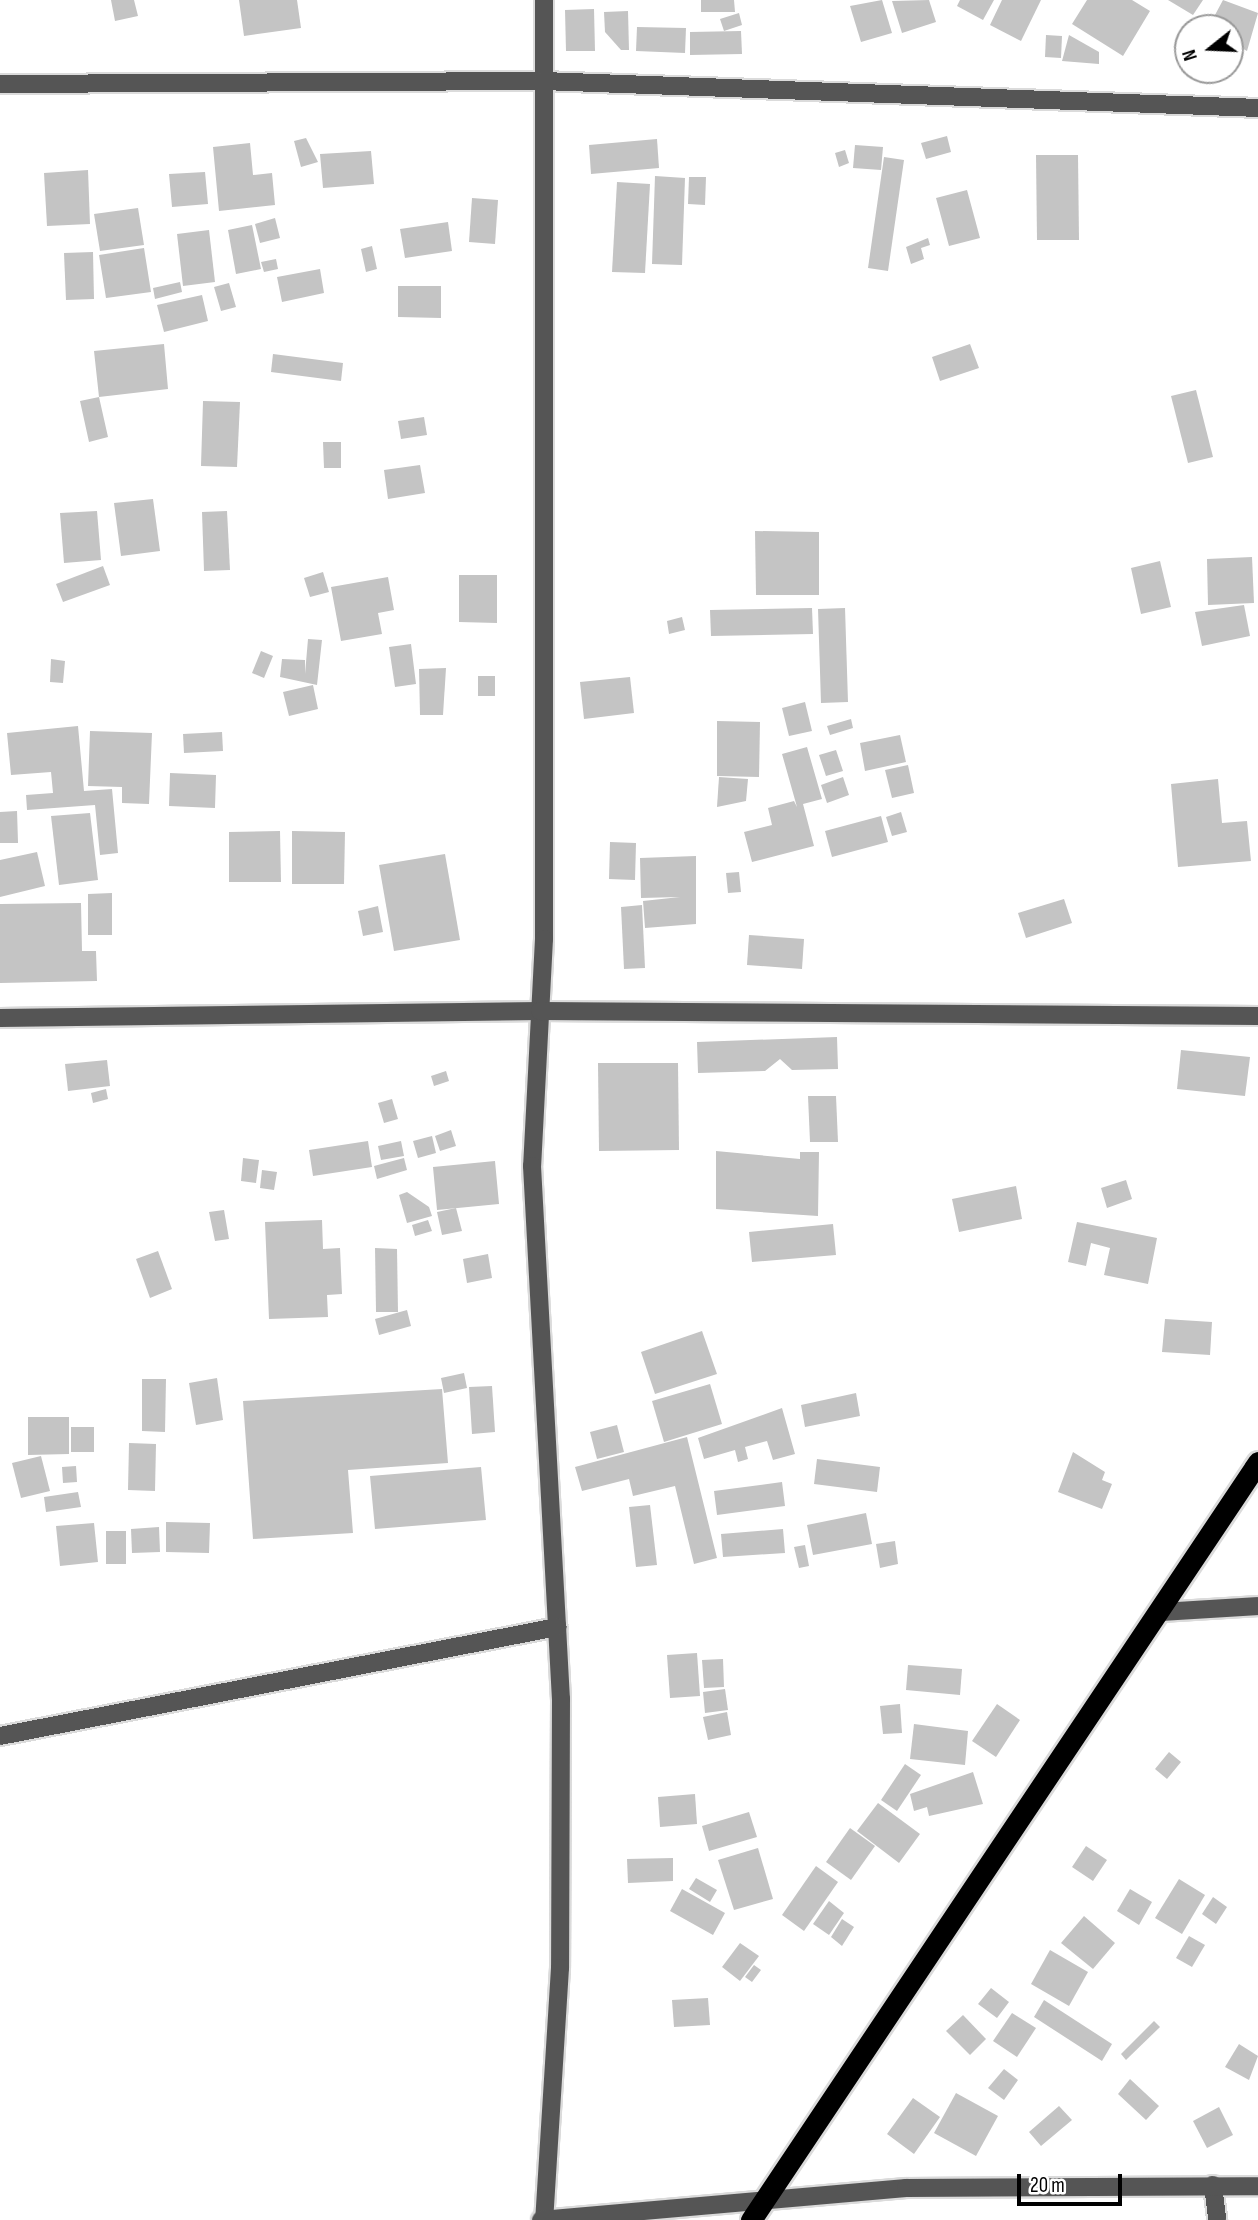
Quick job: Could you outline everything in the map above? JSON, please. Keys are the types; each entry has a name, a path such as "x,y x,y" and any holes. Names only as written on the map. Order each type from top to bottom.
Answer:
{"highway":[{"path":"755,2212 1162,1612 1258,1462"}],"street":[{"path":"544,0 540,1011 532,1166 557,1627 560,1968 543,2219 755,2212 906,2188 1258,2186"},
{"path":"0,84 543,81 1258,108"},
{"path":"0,1018 540,1011 1258,1016"},
{"path":"1162,1612 1258,1606"},
{"path":"0,1736 557,1627"},
{"path":"1213,2185 1217,2220"}],"building":[{"path":"111,0 134,0 138,16 115,21"},
{"path":"239,0 297,0 301,28 244,36"},
{"path":"701,0 734,0 735,12 701,12"},
{"path":"882,0 892,33 861,42 850,6"},
{"path":"929,0 936,22 902,33 892,1"},
{"path":"960,0 994,0 983,20 957,6"},
{"path":"1002,0 1041,0 1021,41 990,25"},
{"path":"1087,0 1132,0 1150,11 1123,56 1072,24"},
{"path":"1168,0 1203,0 1191,14"},
{"path":"1223,0 1258,13 1247,51 1244,49 1244,14 1216,14"},
{"path":"594,9 595,51 566,51 565,10"},
{"path":"628,11 629,50 621,50 605,32 604,12"},
{"path":"739,13 742,25 724,31 720,19"},
{"path":"637,27 686,28 685,53 636,51"},
{"path":"741,31 742,54 690,55 690,32"},
{"path":"1046,35 1062,36 1061,58 1045,57"},
{"path":"1069,35 1099,52 1099,64 1062,61"},
{"path":"947,136 951,152 926,159 921,143"},
{"path":"306,138 318,162 301,167 294,141"},
{"path":"657,139 659,168 591,174 589,145"},
{"path":"250,143 253,175 272,173 275,205 219,211 213,147"},
{"path":"855,145 883,147 881,170 853,168"},
{"path":"845,150 849,163 839,167 835,153"},
{"path":"371,151 374,184 323,188 320,154"},
{"path":"1036,155 1078,155 1079,240 1037,240"},
{"path":"884,157 904,160 888,271 868,268"},
{"path":"88,170 90,224 47,226 44,173"},
{"path":"205,172 208,204 172,207 169,174"},
{"path":"655,176 685,178 682,265 652,264"},
{"path":"689,177 706,177 705,205 688,204"},
{"path":"617,182 650,184 645,273 612,272"},
{"path":"967,190 980,238 949,246 936,198"},
{"path":"472,198 498,200 495,244 469,242"},
{"path":"138,208 144,245 100,251 94,214"},
{"path":"275,218 280,238 260,243 255,224"},
{"path":"448,222 452,251 405,258 400,229"},
{"path":"252,225 261,269 236,274 228,230"},
{"path":"209,230 215,282 183,286 177,234"},
{"path":"928,238 930,245 921,248 924,259 911,264 906,247"},
{"path":"372,246 377,269 366,272 361,249"},
{"path":"144,248 151,292 106,298 99,255"},
{"path":"93,252 94,299 66,300 64,253"},
{"path":"276,259 278,269 264,272 261,262"},
{"path":"320,269 324,293 282,302 277,277"},
{"path":"180,282 182,292 155,299 153,288"},
{"path":"229,283 236,307 221,311 214,287"},
{"path":"398,286 441,286 441,318 398,317"},
{"path":"202,295 208,321 164,332 157,305"},
{"path":"164,344 168,389 99,397 94,351"},
{"path":"970,344 979,368 940,381 932,357"},
{"path":"273,354 343,363 341,381 271,372"},
{"path":"1196,390 1213,457 1188,463 1171,396"},
{"path":"99,397 108,437 89,442 80,401"},
{"path":"203,401 240,402 237,467 201,466"},
{"path":"424,417 427,435 401,439 398,421"},
{"path":"323,442 341,442 341,468 324,468"},
{"path":"420,465 425,493 388,499 384,470"},
{"path":"153,499 160,551 121,556 114,503"},
{"path":"97,511 101,560 64,563 60,513"},
{"path":"227,511 230,570 204,571 202,512"},
{"path":"755,531 819,532 819,595 756,595"},
{"path":"1252,557 1254,603 1208,605 1207,559"},
{"path":"1160,561 1171,607 1141,614 1131,568"},
{"path":"103,566 110,585 63,602 56,584"},
{"path":"323,572 329,592 310,597 304,578"},
{"path":"459,575 497,575 497,623 459,622"},
{"path":"388,577 394,610 378,613 382,634 341,641 331,587"},
{"path":"1244,605 1250,636 1202,646 1195,612"},
{"path":"812,608 813,634 711,636 710,610"},
{"path":"845,608 848,702 821,703 818,609"},
{"path":"682,617 685,630 669,634 667,621"},
{"path":"308,639 322,640 317,685 280,677 282,659 305,660 305,674"},
{"path":"411,644 416,684 395,687 389,647"},
{"path":"261,651 273,656 264,678 252,673"},
{"path":"51,659 65,661 63,683 50,682"},
{"path":"446,668 443,715 420,715 419,669"},
{"path":"478,676 495,676 495,696 478,696"},
{"path":"630,677 634,713 584,719 580,682"},
{"path":"313,685 318,709 289,716 283,692"},
{"path":"805,702 812,731 789,736 782,708"},
{"path":"851,719 853,728 830,735 827,726"},
{"path":"717,721 760,722 759,777 717,776"},
{"path":"78,726 84,791 112,789 118,853 100,855 95,805 27,810 26,795 53,793 51,772 11,775 7,733"},
{"path":"90,731 152,733 149,804 122,803 122,787 88,786"},
{"path":"222,732 223,751 184,753 183,734"},
{"path":"900,735 906,762 865,771 860,743"},
{"path":"807,747 822,799 803,804 814,846 752,862 744,832 772,825 768,808 794,801 797,807 782,754"},
{"path":"836,750 843,771 826,776 819,755"},
{"path":"908,765 914,793 892,798 885,770"},
{"path":"170,773 216,775 215,808 169,806"},
{"path":"719,777 748,779 746,801 717,807"},
{"path":"843,777 849,795 827,803 821,785"},
{"path":"1218,779 1222,823 1247,821 1251,861 1178,867 1171,784"},
{"path":"17,811 18,843 0,843 0,812"},
{"path":"901,812 907,832 892,836 886,817"},
{"path":"90,813 98,880 59,885 51,816"},
{"path":"881,816 888,842 832,857 825,831"},
{"path":"280,831 281,882 229,882 229,832"},
{"path":"292,831 345,832 344,884 292,884"},
{"path":"610,842 636,843 635,880 609,879"},
{"path":"37,852 45,886 0,897 0,860"},
{"path":"445,854 460,940 394,951 379,865"},
{"path":"696,856 696,924 645,928 643,901 680,897 641,898 640,858"},
{"path":"739,872 741,892 728,893 726,873"},
{"path":"112,893 112,935 88,935 88,894"},
{"path":"1064,899 1072,923 1026,938 1018,913"},
{"path":"81,903 82,951 96,951 97,981 0,983 0,904"},
{"path":"642,905 645,968 624,969 621,907"},
{"path":"378,906 383,932 363,936 358,911"},
{"path":"749,935 804,939 802,969 747,965"},
{"path":"837,1037 838,1069 792,1070 780,1059 765,1071 698,1073 697,1042"},
{"path":"1181,1050 1250,1057 1245,1096 1177,1089"},
{"path":"107,1060 110,1086 68,1091 65,1064"},
{"path":"598,1063 678,1063 679,1150 599,1151"},
{"path":"446,1071 449,1081 434,1086 431,1076"},
{"path":"106,1089 108,1099 93,1103 91,1093"},
{"path":"808,1096 836,1096 838,1142 810,1142"},
{"path":"392,1099 398,1119 384,1123 378,1103"},
{"path":"451,1130 456,1146 440,1151 435,1136"},
{"path":"432,1136 436,1153 418,1158 413,1141"},
{"path":"368,1141 372,1167 313,1176 309,1150"},
{"path":"401,1141 404,1156 381,1160 378,1146"},
{"path":"716,1151 800,1159 800,1152 819,1152 818,1216 716,1209"},
{"path":"243,1158 259,1160 256,1183 241,1181"},
{"path":"404,1158 407,1170 377,1179 374,1166"},
{"path":"495,1161 499,1204 437,1210 433,1167"},
{"path":"262,1170 277,1172 274,1190 260,1188"},
{"path":"1126,1180 1132,1199 1107,1208 1101,1188"},
{"path":"1016,1186 1022,1219 959,1232 952,1199"},
{"path":"407,1192 429,1207 432,1216 407,1223 399,1195"},
{"path":"456,1208 462,1231 442,1235 437,1212"},
{"path":"224,1210 229,1239 215,1241 209,1212"},
{"path":"322,1220 323,1249 340,1248 342,1294 327,1295 328,1317 269,1319 265,1222"},
{"path":"428,1220 432,1231 415,1236 412,1225"},
{"path":"1077,1222 1157,1238 1148,1284 1104,1275 1110,1248 1091,1243 1086,1266 1068,1262"},
{"path":"833,1224 836,1255 752,1262 749,1232"},
{"path":"375,1248 397,1249 398,1312 376,1312"},
{"path":"158,1251 172,1289 150,1298 136,1259"},
{"path":"488,1254 492,1278 467,1283 463,1259"},
{"path":"407,1310 411,1326 379,1335 375,1319"},
{"path":"1165,1319 1212,1322 1210,1355 1162,1352"},
{"path":"702,1331 717,1374 655,1394 641,1352"},
{"path":"464,1373 467,1388 444,1393 441,1378"},
{"path":"217,1378 223,1420 196,1425 189,1383"},
{"path":"142,1379 166,1379 165,1432 142,1431"},
{"path":"710,1384 722,1424 664,1442 652,1401"},
{"path":"492,1386 495,1432 472,1434 469,1387"},
{"path":"442,1389 448,1463 348,1470 353,1533 253,1539 243,1401"},
{"path":"856,1393 860,1416 805,1427 801,1405"},
{"path":"782,1408 795,1454 773,1460 767,1441 745,1447 748,1459 738,1462 735,1450 704,1459 698,1438"},
{"path":"28,1417 69,1417 69,1454 28,1455"},
{"path":"617,1425 624,1452 597,1459 590,1432"},
{"path":"71,1427 94,1427 94,1452 71,1452"},
{"path":"687,1437 717,1558 694,1564 675,1486 633,1496 629,1479 582,1491 575,1467"},
{"path":"129,1443 156,1444 155,1491 128,1490"},
{"path":"1073,1452 1105,1472 1102,1480 1112,1484 1102,1509 1058,1492"},
{"path":"41,1456 50,1491 21,1498 12,1463"},
{"path":"817,1459 880,1467 877,1492 814,1484"},
{"path":"76,1466 77,1482 63,1483 62,1467"},
{"path":"481,1467 486,1520 375,1529 370,1476"},
{"path":"782,1482 785,1506 717,1515 714,1491"},
{"path":"78,1492 81,1507 46,1512 44,1497"},
{"path":"650,1505 657,1565 636,1567 629,1507"},
{"path":"866,1513 872,1544 813,1555 807,1525"},
{"path":"166,1522 210,1523 209,1553 166,1552"},
{"path":"94,1523 98,1562 60,1566 56,1526"},
{"path":"159,1527 160,1552 132,1553 131,1529"},
{"path":"783,1529 785,1553 723,1557 721,1534"},
{"path":"106,1531 126,1531 126,1564 106,1564"},
{"path":"895,1541 898,1564 880,1568 876,1544"},
{"path":"805,1545 809,1566 799,1568 794,1547"},
{"path":"697,1653 700,1696 670,1698 667,1655"},
{"path":"723,1659 724,1687 704,1688 702,1660"},
{"path":"908,1665 962,1669 960,1695 906,1690"},
{"path":"725,1689 728,1710 705,1713 703,1692"},
{"path":"900,1704 902,1733 883,1734 880,1706"},
{"path":"997,1704 1020,1720 996,1757 972,1741"},
{"path":"727,1712 731,1735 708,1740 703,1717"},
{"path":"914,1724 968,1731 965,1765 910,1759"},
{"path":"1169,1752 1181,1762 1167,1779 1155,1769"},
{"path":"905,1764 921,1775 897,1811 881,1800"},
{"path":"973,1772 983,1804 929,1816 927,1807 914,1811 910,1794"},
{"path":"695,1794 697,1824 660,1827 658,1797"},
{"path":"878,1803 920,1834 899,1863 857,1831"},
{"path":"749,1812 757,1837 709,1851 702,1826"},
{"path":"850,1828 875,1846 851,1880 826,1862"},
{"path":"1086,1846 1107,1860 1093,1881 1072,1867"},
{"path":"758,1848 773,1899 734,1910 718,1860"},
{"path":"673,1858 673,1881 628,1883 627,1859"},
{"path":"816,1866 838,1882 804,1931 782,1915"},
{"path":"696,1878 717,1890 710,1902 689,1889"},
{"path":"1179,1879 1205,1895 1182,1934 1155,1918"},
{"path":"682,1889 725,1913 713,1935 670,1911"},
{"path":"1130,1889 1152,1902 1139,1925 1117,1911"},
{"path":"1213,1897 1227,1907 1216,1924 1202,1914"},
{"path":"829,1901 844,1913 829,1935 813,1924"},
{"path":"1084,1916 1115,1943 1093,1969 1061,1943"},
{"path":"842,1919 854,1927 842,1946 831,1937"},
{"path":"1189,1936 1205,1945 1192,1967 1176,1958"},
{"path":"740,1943 759,1956 740,1981 722,1967"},
{"path":"1050,1950 1088,1972 1069,2006 1031,1984"},
{"path":"754,1965 761,1970 752,1982 745,1977"},
{"path":"991,1988 1009,2002 997,2018 978,2004"},
{"path":"708,1998 710,2025 674,2027 672,2000"},
{"path":"1044,2000 1112,2044 1102,2061 1034,2017"},
{"path":"1012,2013 1036,2028 1017,2057 993,2041"},
{"path":"963,2015 986,2039 970,2055 946,2031"},
{"path":"1154,2021 1160,2027 1126,2060 1121,2054"},
{"path":"1239,2044 1258,2056 1249,2080 1225,2067"},
{"path":"1004,2069 1018,2080 1004,2100 988,2088"},
{"path":"1130,2079 1159,2106 1146,2120 1118,2094"},
{"path":"956,2093 998,2116 976,2156 934,2133"},
{"path":"913,2098 940,2117 914,2154 887,2134"},
{"path":"1059,2106 1072,2120 1041,2146 1029,2132"},
{"path":"1219,2107 1233,2135 1207,2148 1193,2121"}]}
